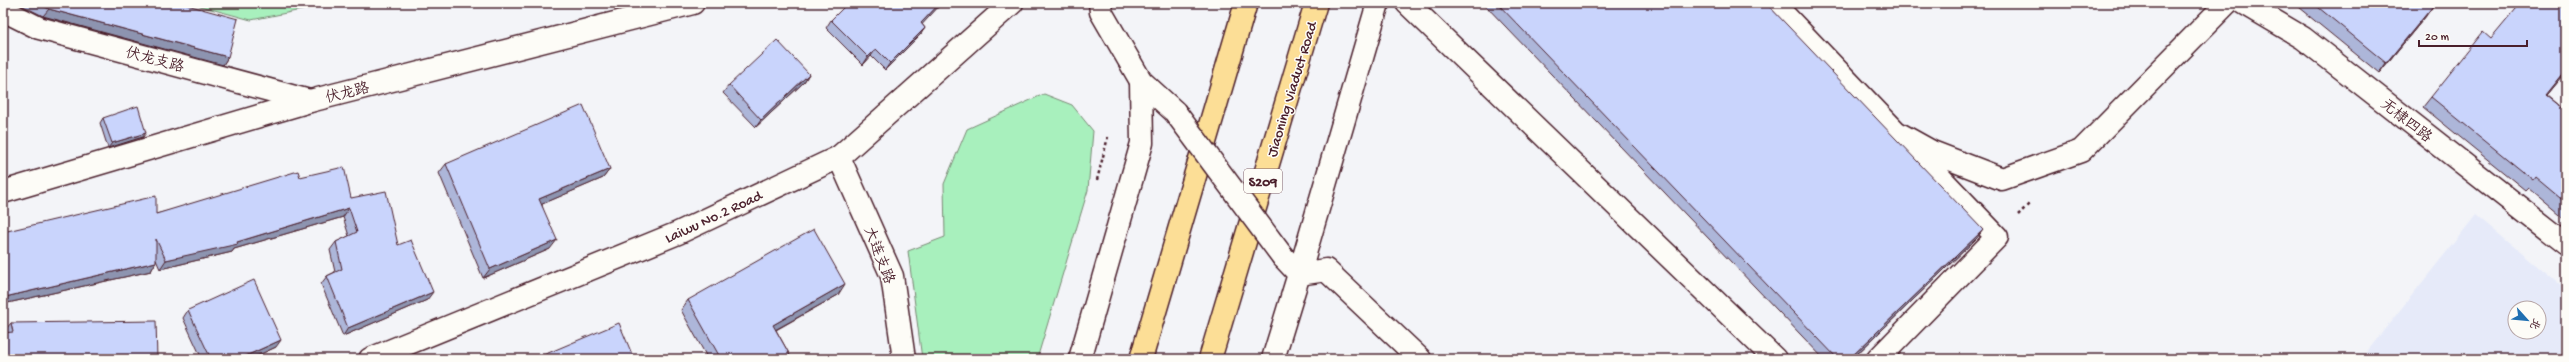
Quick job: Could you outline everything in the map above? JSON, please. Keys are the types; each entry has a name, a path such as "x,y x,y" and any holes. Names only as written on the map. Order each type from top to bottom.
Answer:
{"highway":[{"path":"1142,359 1246,3"},
{"name":"Jiaoning Viaduct Road","path":"1210,359 1316,3"}],"street":[{"name":"伏龙路","path":"3,192 310,101 693,3"},
{"name":"Laiwu No.2 Road","path":"370,359 678,233 839,157 1012,3"},
{"path":"1100,3 1101,12 1141,81 1175,112 1283,257 1298,274"},
{"path":"1273,359 1378,3"},
{"path":"1408,3 1775,359"},
{"path":"1773,3 1997,237 1878,359"},
{"path":"1896,132 1932,152 2002,179 2081,151 2227,3"},
{"name":"无棣四路","path":"2244,3 2303,38 2566,244"},
{"name":"伏龙支路","path":"3,10 39,28 310,101"},
{"path":"1080,359 1142,144 1141,81"},
{"name":"大连支路","path":"839,157 892,276 904,359"},
{"path":"1298,274 1326,270 1420,359"}],"shaded area":[{"path":"2476,215 2566,290 2566,359 2361,359"}],"green space":[{"path":"189,3 337,3 251,20"},
{"path":"1044,94 1072,105 1093,131 1088,190 1037,359 922,359 908,251 945,237 944,184 967,129"}],"building":[{"path":"37,3 180,3 238,19 228,57 49,9"},
{"path":"848,3 940,3 921,23 925,28 890,63 876,49 868,57 831,20"},
{"path":"1497,3 1766,3 1983,230 1849,359 1838,359"},
{"path":"2313,3 2429,3 2433,6 2386,63"},
{"path":"2521,3 2566,3 2566,69 2545,95 2566,112 2566,203 2535,177 2533,180 2431,97 2483,32 2491,39"},
{"path":"777,40 809,74 761,120 729,85"},
{"path":"583,105 610,169 539,199 557,240 490,269 446,164"},
{"path":"138,106 146,133 112,143 103,118"},
{"path":"344,167 351,198 386,191 398,245 411,240 433,292 348,328 327,276 342,269 336,242 357,232 349,208 237,242 238,244 166,260 156,239 156,262 5,297 3,286 3,232 156,196 156,214 298,171 300,177"},
{"path":"814,229 845,284 773,325 792,359 721,359 688,300"},
{"path":"254,280 281,340 239,359 211,359 188,310"},
{"path":"156,321 157,359 3,359 3,333 13,332 11,323"},
{"path":"619,323 634,359 534,359"}]}
